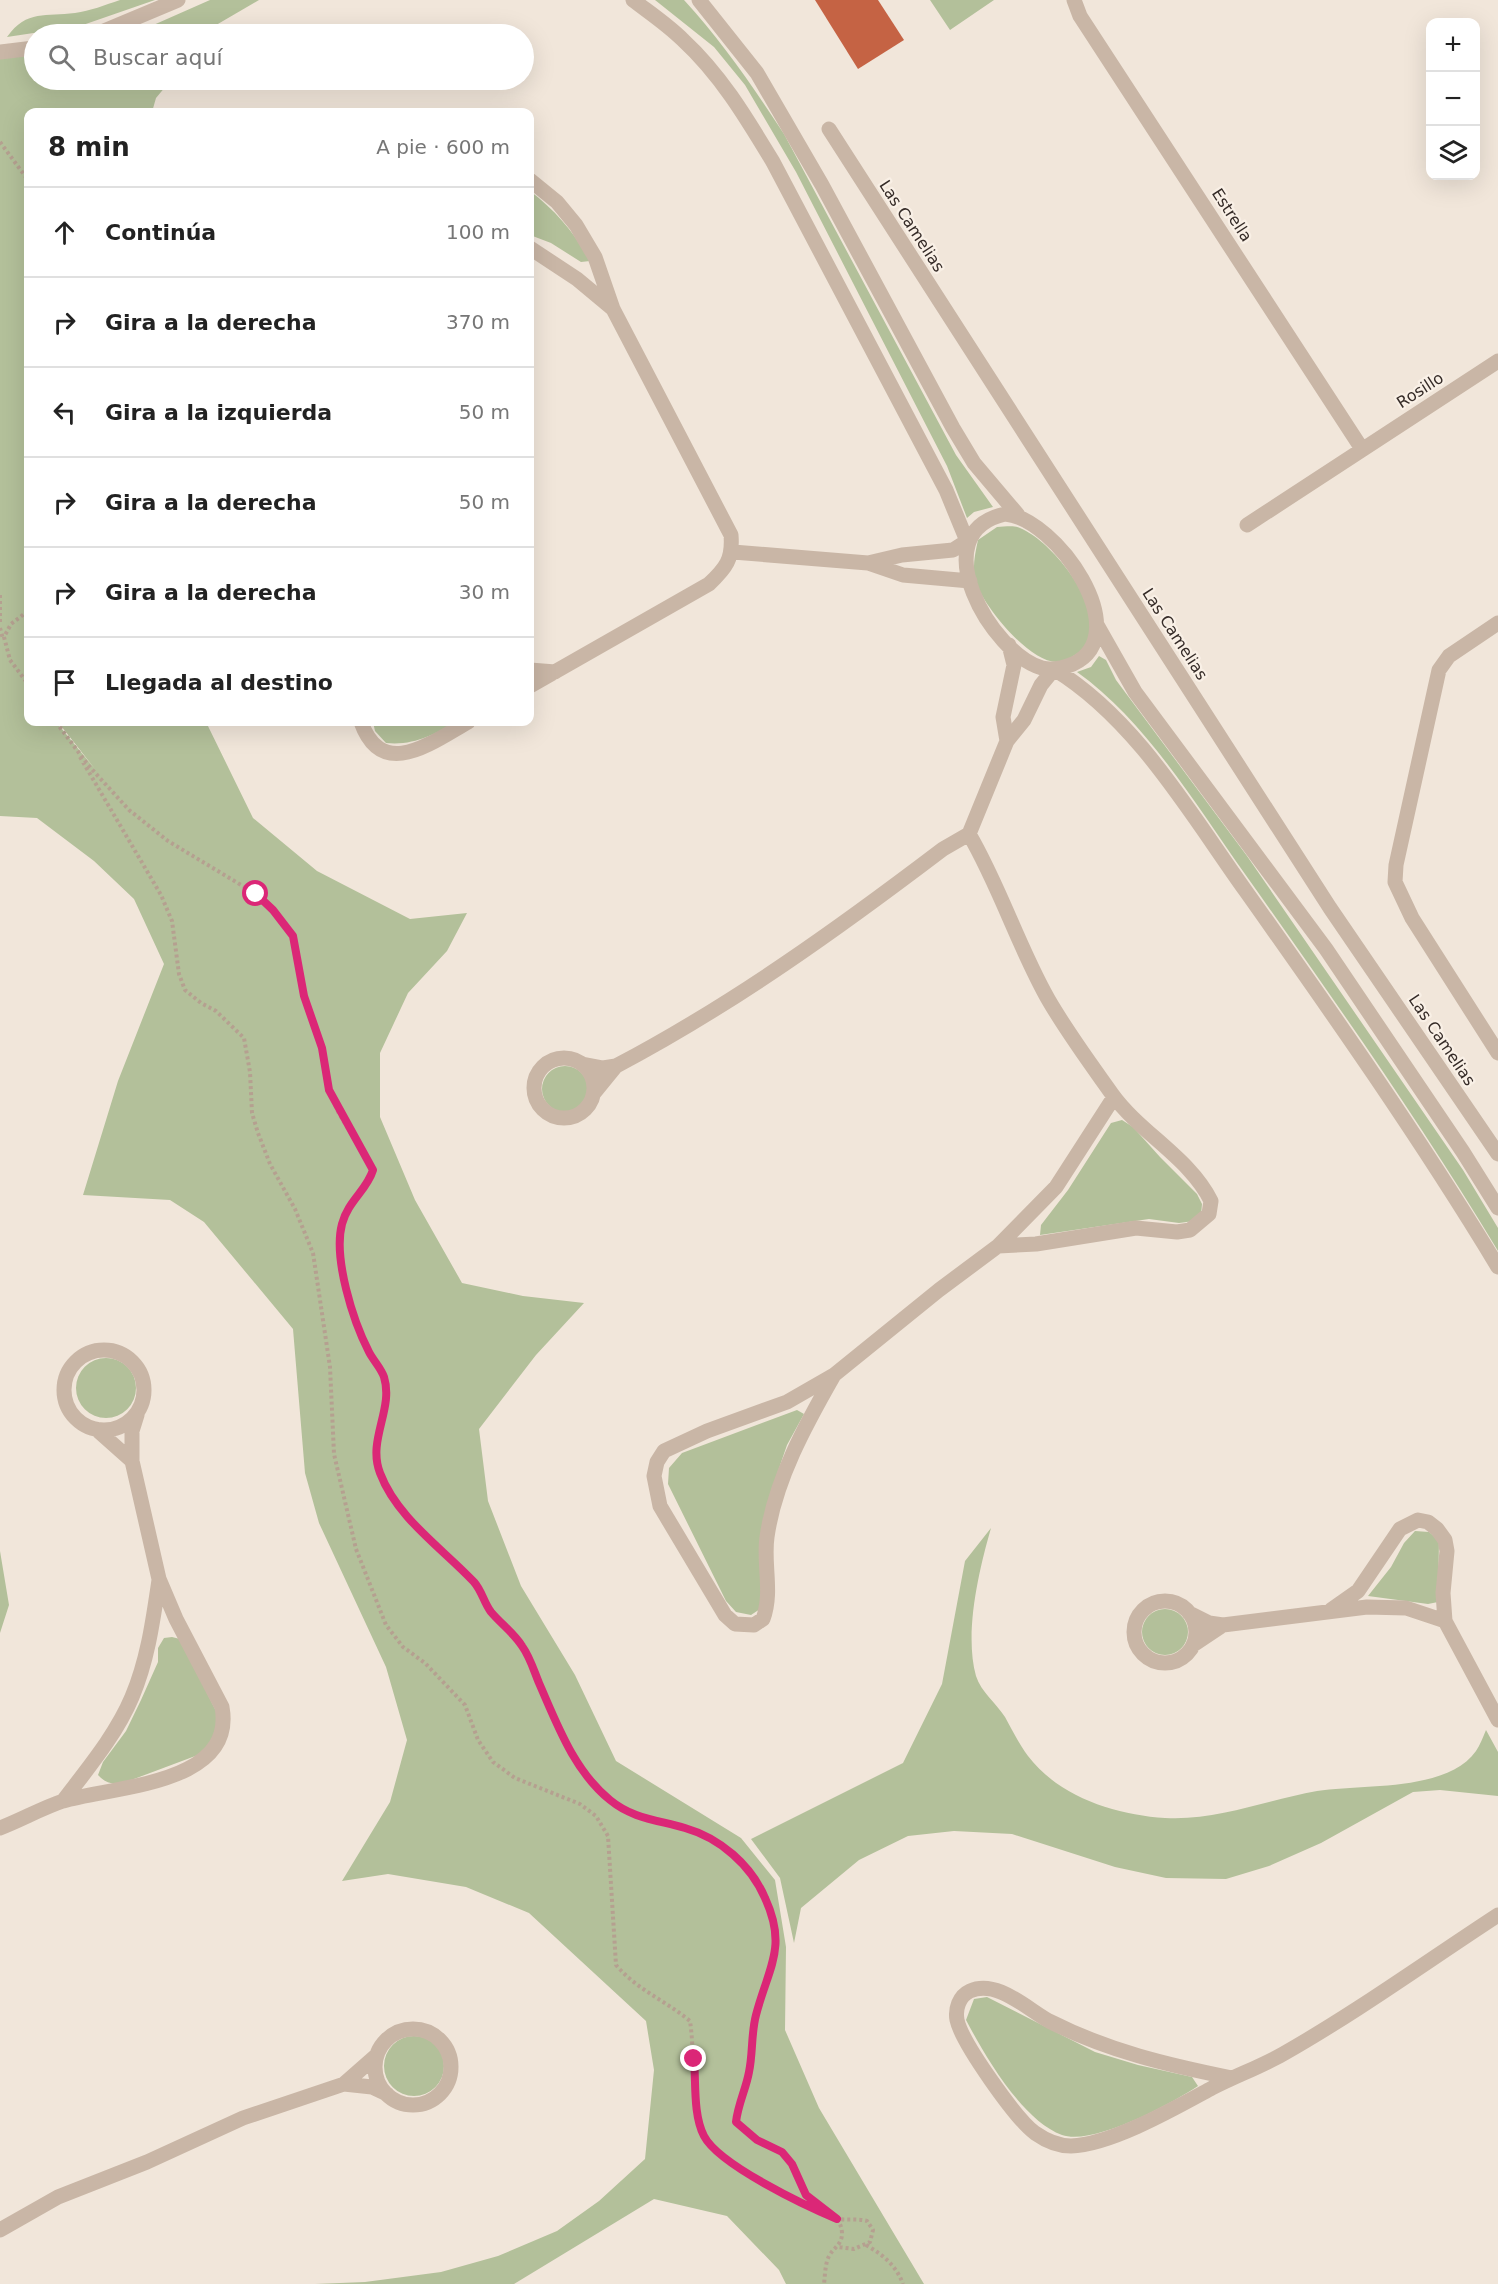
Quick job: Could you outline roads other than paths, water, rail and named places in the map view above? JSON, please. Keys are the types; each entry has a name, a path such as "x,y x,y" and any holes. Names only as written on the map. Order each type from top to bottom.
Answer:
{"street":[{"path":"121,24 178,0"},
{"path":"633,0 683,40 717,76 744,114 773,162 946,490 968,541"},
{"path":"699,0 757,72 822,185 974,464 1018,515 1050,536 1066,555 1082,578 1097,625 1135,692 1326,949 1463,1152 1498,1208"},
{"name":"Estrella","path":"1074,0 1080,16 1362,449"},
{"path":"0,52 24,49"},
{"name":"Las Camelias","path":"829,129 1330,908 1498,1154"},
{"path":"534,183 557,202 576,225 595,257 613,309 731,535 733,552 726,568 709,584 534,684"},
{"path":"534,251 578,279 613,309"},
{"name":"Rosillo","path":"1247,525 1498,361"},
{"path":"1018,515 1005,514 990,518 975,528 968,541 965,564 981,607 1009,645 1030,663 1054,669 1079,685 1117,718 1148,756 1364,1058 1498,1267"},
{"path":"868,563 902,555 953,550 968,541"},
{"path":"733,552 868,563 903,575 970,581"},
{"path":"1498,624 1449,656 1439,670 1398,854 1395,882 1412,918 1498,1053"},
{"path":"616,1066 594,1093 584,1111 564,1118 545,1112 534,1095 537,1074 543,1066 562,1058 603,1068 616,1066 660,1043 793,959 943,849 969,834 1007,741 1024,720 1041,685 1054,669 1079,661 1089,651 1095,640 1097,625"},
{"path":"1007,741 1003,717 1014,665 1009,645"},
{"path":"534,670 555,672"},
{"path":"363,726 373,746 380,752 391,754 402,753 428,744 461,726"},
{"path":"969,834 990,869 1018,937 1048,998 1114,1097 1197,1180 1211,1201 1209,1214 1199,1224 1183,1231 1115,1230 1036,1244 998,1246"},
{"path":"582,1064 592,1077 594,1093"},
{"path":"834,1375 815,1407 780,1486 770,1518 766,1541 768,1595 763,1619 754,1625 735,1624 725,1615 660,1506 654,1476 657,1462 664,1451 787,1401 834,1375 939,1290 998,1246 1056,1187 1114,1097"},
{"path":"0,1828 63,1801 119,1791 188,1768 204,1759 216,1747 222,1734 224,1720 222,1707 176,1619 159,1579 132,1461 132,1431 136,1415 143,1402 145,1389 139,1369 124,1354 111,1349 97,1349 84,1354 73,1363 66,1375 63,1389 66,1403 73,1415 83,1424 96,1430 132,1461"},
{"path":"96,1430 119,1428 136,1415"},
{"path":"1330,1610 1358,1591 1400,1529 1418,1520 1437,1529 1445,1540 1447,1551 1443,1593 1446,1621 1498,1720"},
{"path":"63,1801 116,1728 132,1698 144,1663 159,1579"},
{"path":"1223,1625 1193,1645 1178,1660 1157,1662 1147,1658 1135,1641 1136,1620 1150,1605 1171,1602 1209,1623 1223,1625 1294,1618 1330,1610 1367,1607 1406,1608 1446,1621"},
{"path":"1189,1613 1196,1629 1193,1645"},
{"path":"1232,2078 1137,2057 1101,2045 1033,2012 991,1988 970,1991 961,1996 957,2008 957,2019 963,2036 1011,2108 1034,2132 1058,2144 1089,2143 1164,2114 1232,2078 1281,2056 1365,2004 1498,1915"},
{"path":"0,2230 58,2197 147,2162 243,2118 344,2084 377,2055 383,2043 392,2035 405,2029 418,2029 441,2040 450,2057 450,2077 445,2089 435,2098 423,2103 410,2104 397,2101 372,2087 344,2084"},
{"path":"377,2055 376,2076 387,2094"}]}
